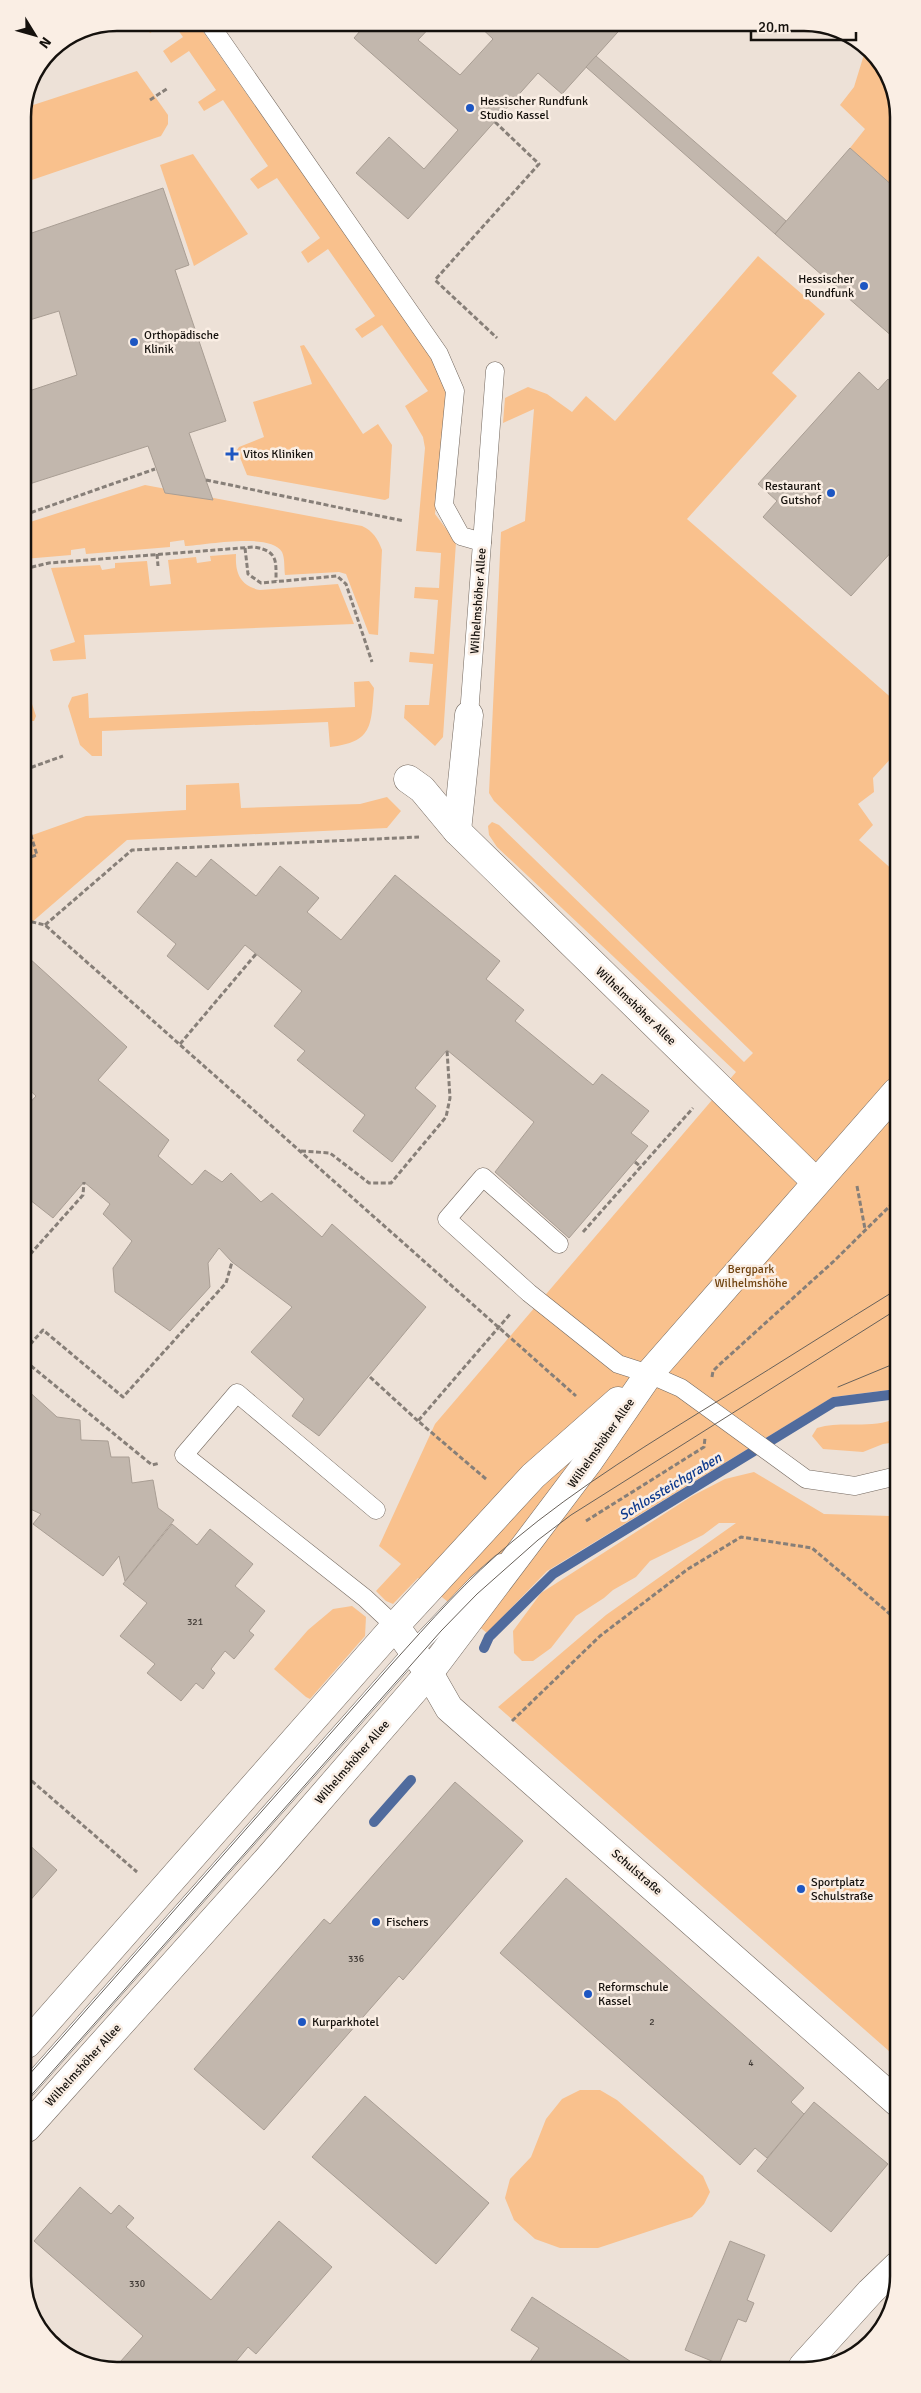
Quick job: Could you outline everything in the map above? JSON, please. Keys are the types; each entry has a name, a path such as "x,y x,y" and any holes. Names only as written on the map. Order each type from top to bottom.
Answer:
{"main road":[{"name":"Wilhelmshöher Allee","path":"457,831 469,715"},
{"name":"Wilhelmshöher Allee","path":"408,779 422,789 457,831 816,1182"},
{"name":"Wilhelmshöher Allee","path":"31,2124 267,1860 429,1673 590,1461 649,1374 890,1099"},
{"name":"Wilhelmshöher Allee","path":"31,2039 395,1626 534,1476 649,1374"},
{"name":"Schulstraße","path":"395,1626 429,1673 449,1708 890,2095"},
{"path":"807,2362 890,2273"}],"lane":[{"path":"215,31 439,354 455,391 444,505 461,536 482,542"},
{"name":"Wilhelmshöher Allee","path":"469,715 495,371"},
{"path":"559,1244 483,1177 447,1219 529,1293 618,1364 649,1374 680,1388 806,1479 855,1486 890,1478"},
{"path":"376,1510 237,1393 184,1455 365,1598 395,1626"},
{"path":"31,2083 413,1651 476,1585 537,1531"}],"path":[{"path":"150,100 168,88"},
{"path":"495,122 539,164 435,280 497,338"},
{"path":"31,513 155,469"},
{"path":"206,480 404,521"},
{"path":"245,548 248,574 261,583 337,576 342,578 346,584 372,662"},
{"path":"31,567 49,563 157,554 245,548 266,549 272,554 276,562 276,581"},
{"path":"157,554 158,566"},
{"path":"31,768 64,756"},
{"path":"45,925 132,850 438,836 457,831"},
{"path":"31,835 37,854 31,856"},
{"path":"31,922 45,925 577,1397"},
{"path":"180,1044 256,954"},
{"path":"300,1152 330,1153 369,1183 391,1183 446,1117 450,1098 447,1050"},
{"path":"635,1162 641,1167"},
{"path":"856,1181 865,1230"},
{"path":"31,1253 83,1195 84,1182"},
{"path":"582,1524 704,1447 712,1372 890,1206"},
{"path":"31,1343 43,1330 123,1397 226,1283 232,1262"},
{"path":"31,1367 152,1465 184,1455"},
{"path":"370,1377 418,1420"},
{"path":"490,1743 600,1636 688,1568 741,1537 812,1548 890,1614"},
{"path":"31,1780 160,1893"}],"green space":[{"path":"179,31 203,31 423,345 442,377 447,394 435,514 456,542 443,737 435,746 404,718 405,705 429,705 433,664 409,662 410,652 434,654 438,600 414,598 415,587 439,588 441,553 416,551 425,448 423,437 405,406 428,391 382,325 362,338 355,329 375,316 328,249 308,263 301,252 320,238 277,178 258,189 250,179 268,166 223,100 204,111 198,102 216,90 189,51 171,63 163,51 183,37"},
{"path":"864,55 878,74 888,100 890,117 890,183 850,148 865,129 840,105 854,87"},
{"path":"137,71 168,115 168,124 161,136 31,180 32,105"},
{"path":"193,154 248,234 194,266 160,165"},
{"name":"Bergpark Wilhelmshöhe","path":"758,256 825,314 772,373 797,396 687,519 890,697 890,759 873,778 874,792 858,804 873,825 859,840 890,868 890,1390 833,1397 547,1571 487,1633 418,1578 393,1604 386,1601 376,1591 401,1564 379,1546 435,1424 736,1072 497,847 489,835 488,826 492,822 499,825 744,1062 753,1053 494,801 489,793 501,532 525,521 534,409 503,423 505,398 528,387 547,394 572,412 586,396 615,421"},
{"path":"304,345 363,434 378,424 392,445 389,498 385,500 247,475 237,450 239,447 264,437 253,402 312,384 300,346"},
{"path":"145,485 362,526 375,536 382,550 378,635 369,634 346,574 339,572 285,575 282,552 275,546 265,542 237,541 185,546 184,540 170,542 170,547 86,554 85,548 71,550 71,555 31,558 31,522"},
{"path":"236,554 240,578 253,588 260,590 338,584 354,624 84,635 86,659 53,661 50,650 75,642 51,568 100,565 102,570 115,568 115,563 147,561 150,586 171,584 168,560 196,557 197,563 211,561 210,556"},
{"path":"369,681 374,688 372,713 367,730 355,741 330,747 328,722 102,731 102,756 92,756 80,745 68,706 72,697 88,693 89,718 355,707 354,682"},
{"path":"31,701 36,716 34,721 31,721"},
{"path":"239,783 241,808 360,804 387,797 401,811 387,828 127,840 31,923 31,836 86,816 186,810 186,785"},
{"path":"890,1421 890,1443 863,1452 823,1449 812,1436 817,1428 827,1426"},
{"name":"Sportplatz Schulstraße","path":"754,1472 824,1514 890,1516 890,2052 498,1707 606,1615 736,1523 719,1523 703,1535 650,1561 636,1577 613,1590 576,1616 551,1648 533,1661 522,1661 514,1653 513,1631 541,1593 692,1496 725,1479"},
{"path":"352,1606 366,1617 365,1636 310,1699 274,1669 308,1630 333,1609"},
{"path":"580,2090 600,2090 617,2100 703,2176 710,2192 704,2204 692,2217 598,2248 560,2248 535,2239 514,2220 505,2198 510,2179 531,2157 546,2119 562,2099"}],"building":[{"name":"Hessischer Rundfunk Studio Kassel","path":"360,31 426,31 418,40 460,75 493,39 484,31 619,31 562,94 538,73 408,219 356,173 389,137 424,169 458,130 354,38"},
{"path":"596,56 786,221 775,234 586,67"},
{"name":"Hessischer Rundfunk","path":"850,148 890,183 890,335 775,234"},
{"name":"Orthopädische Klinik","path":"163,188 189,265 175,270 226,421 189,433 213,500 165,493 148,446 31,483 31,390 77,375 59,311 31,320 31,233"},
{"name":"Restaurant Gutshof","path":"859,372 878,390 888,379 890,381 890,553 851,596 763,517 777,501 758,484"},
{"path":"211,859 256,896 280,866 319,898 307,912 341,940 395,875 500,961 486,979 524,1010 515,1021 593,1085 602,1074 649,1111 631,1133 648,1146 569,1238 495,1172 534,1122 447,1050 415,1088 436,1106 392,1162 353,1131 365,1115 297,1060 305,1051 274,1026 302,991 245,945 208,990 167,956 176,944 137,912 177,862 196,877"},
{"path":"31,960 127,1047 98,1080 169,1140 158,1156 192,1185 205,1170 222,1182 231,1173 261,1202 272,1193 322,1237 332,1224 426,1307 319,1436 292,1416 304,1399 251,1352 292,1307 232,1262 219,1248 208,1263 210,1287 170,1331 115,1292 113,1268 132,1241 103,1214 110,1204 84,1182 53,1218 31,1201 31,1101 36,1096 31,1091"},
{"path":"31,1393 57,1417 80,1420 81,1440 108,1441 111,1457 129,1457 132,1483 153,1480 158,1508 174,1520 125,1581 119,1556 103,1576 33,1524 41,1514 31,1509"},
{"path":"172,1524 197,1545 210,1529 253,1564 235,1586 265,1611 249,1631 254,1635 234,1659 225,1651 211,1669 215,1673 203,1689 196,1683 181,1701 147,1673 155,1664 120,1636 147,1603 123,1584"},
{"path":"455,1782 523,1841 403,1980 399,1976 264,2130 194,2069 324,1919 330,1924"},
{"path":"31,1847 57,1870 31,1899"},
{"path":"566,1878 804,2088 791,2102 804,2114 767,2158 755,2148 740,2165 500,1953"},
{"path":"365,2096 489,2203 436,2264 312,2157"},
{"path":"814,2102 888,2164 831,2232 757,2171"},
{"path":"80,2187 111,2214 119,2205 134,2218 126,2227 211,2300 279,2221 332,2267 256,2354 248,2347 236,2362 120,2362 143,2336 34,2241"},
{"path":"730,2241 765,2255 747,2300 754,2303 746,2322 738,2319 720,2362 714,2362 685,2350"},
{"path":"532,2297 631,2362 530,2362 539,2348 511,2330"}],"waterway":[{"name":"Schlossteichgraben","path":"484,1648 489,1637 553,1574 834,1402 890,1395"},
{"path":"374,1822 411,1780"}],"tram line":[{"path":"31,2072 391,1665 450,1601 496,1555 564,1501 617,1465 890,1294"},
{"path":"31,2095 441,1631 477,1594 538,1540 571,1515 890,1314"},
{"path":"838,1387 890,1365"}],"place":[{"name":"Hessischer Rundfunk Studio Kassel","path":"470,108"},
{"name":"Hessischer Rundfunk","path":"864,286"},
{"name":"Orthopädische Klinik","path":"134,342"},
{"name":"Vitos Kliniken","path":"232,454"},
{"name":"Restaurant Gutshof","path":"831,493"},
{"name":"Sportplatz Schulstraße","path":"801,1889"},
{"name":"Fischers","path":"376,1922"},
{"name":"Reformschule Kassel","path":"588,1994"},
{"name":"Kurparkhotel","path":"302,2022"}]}
